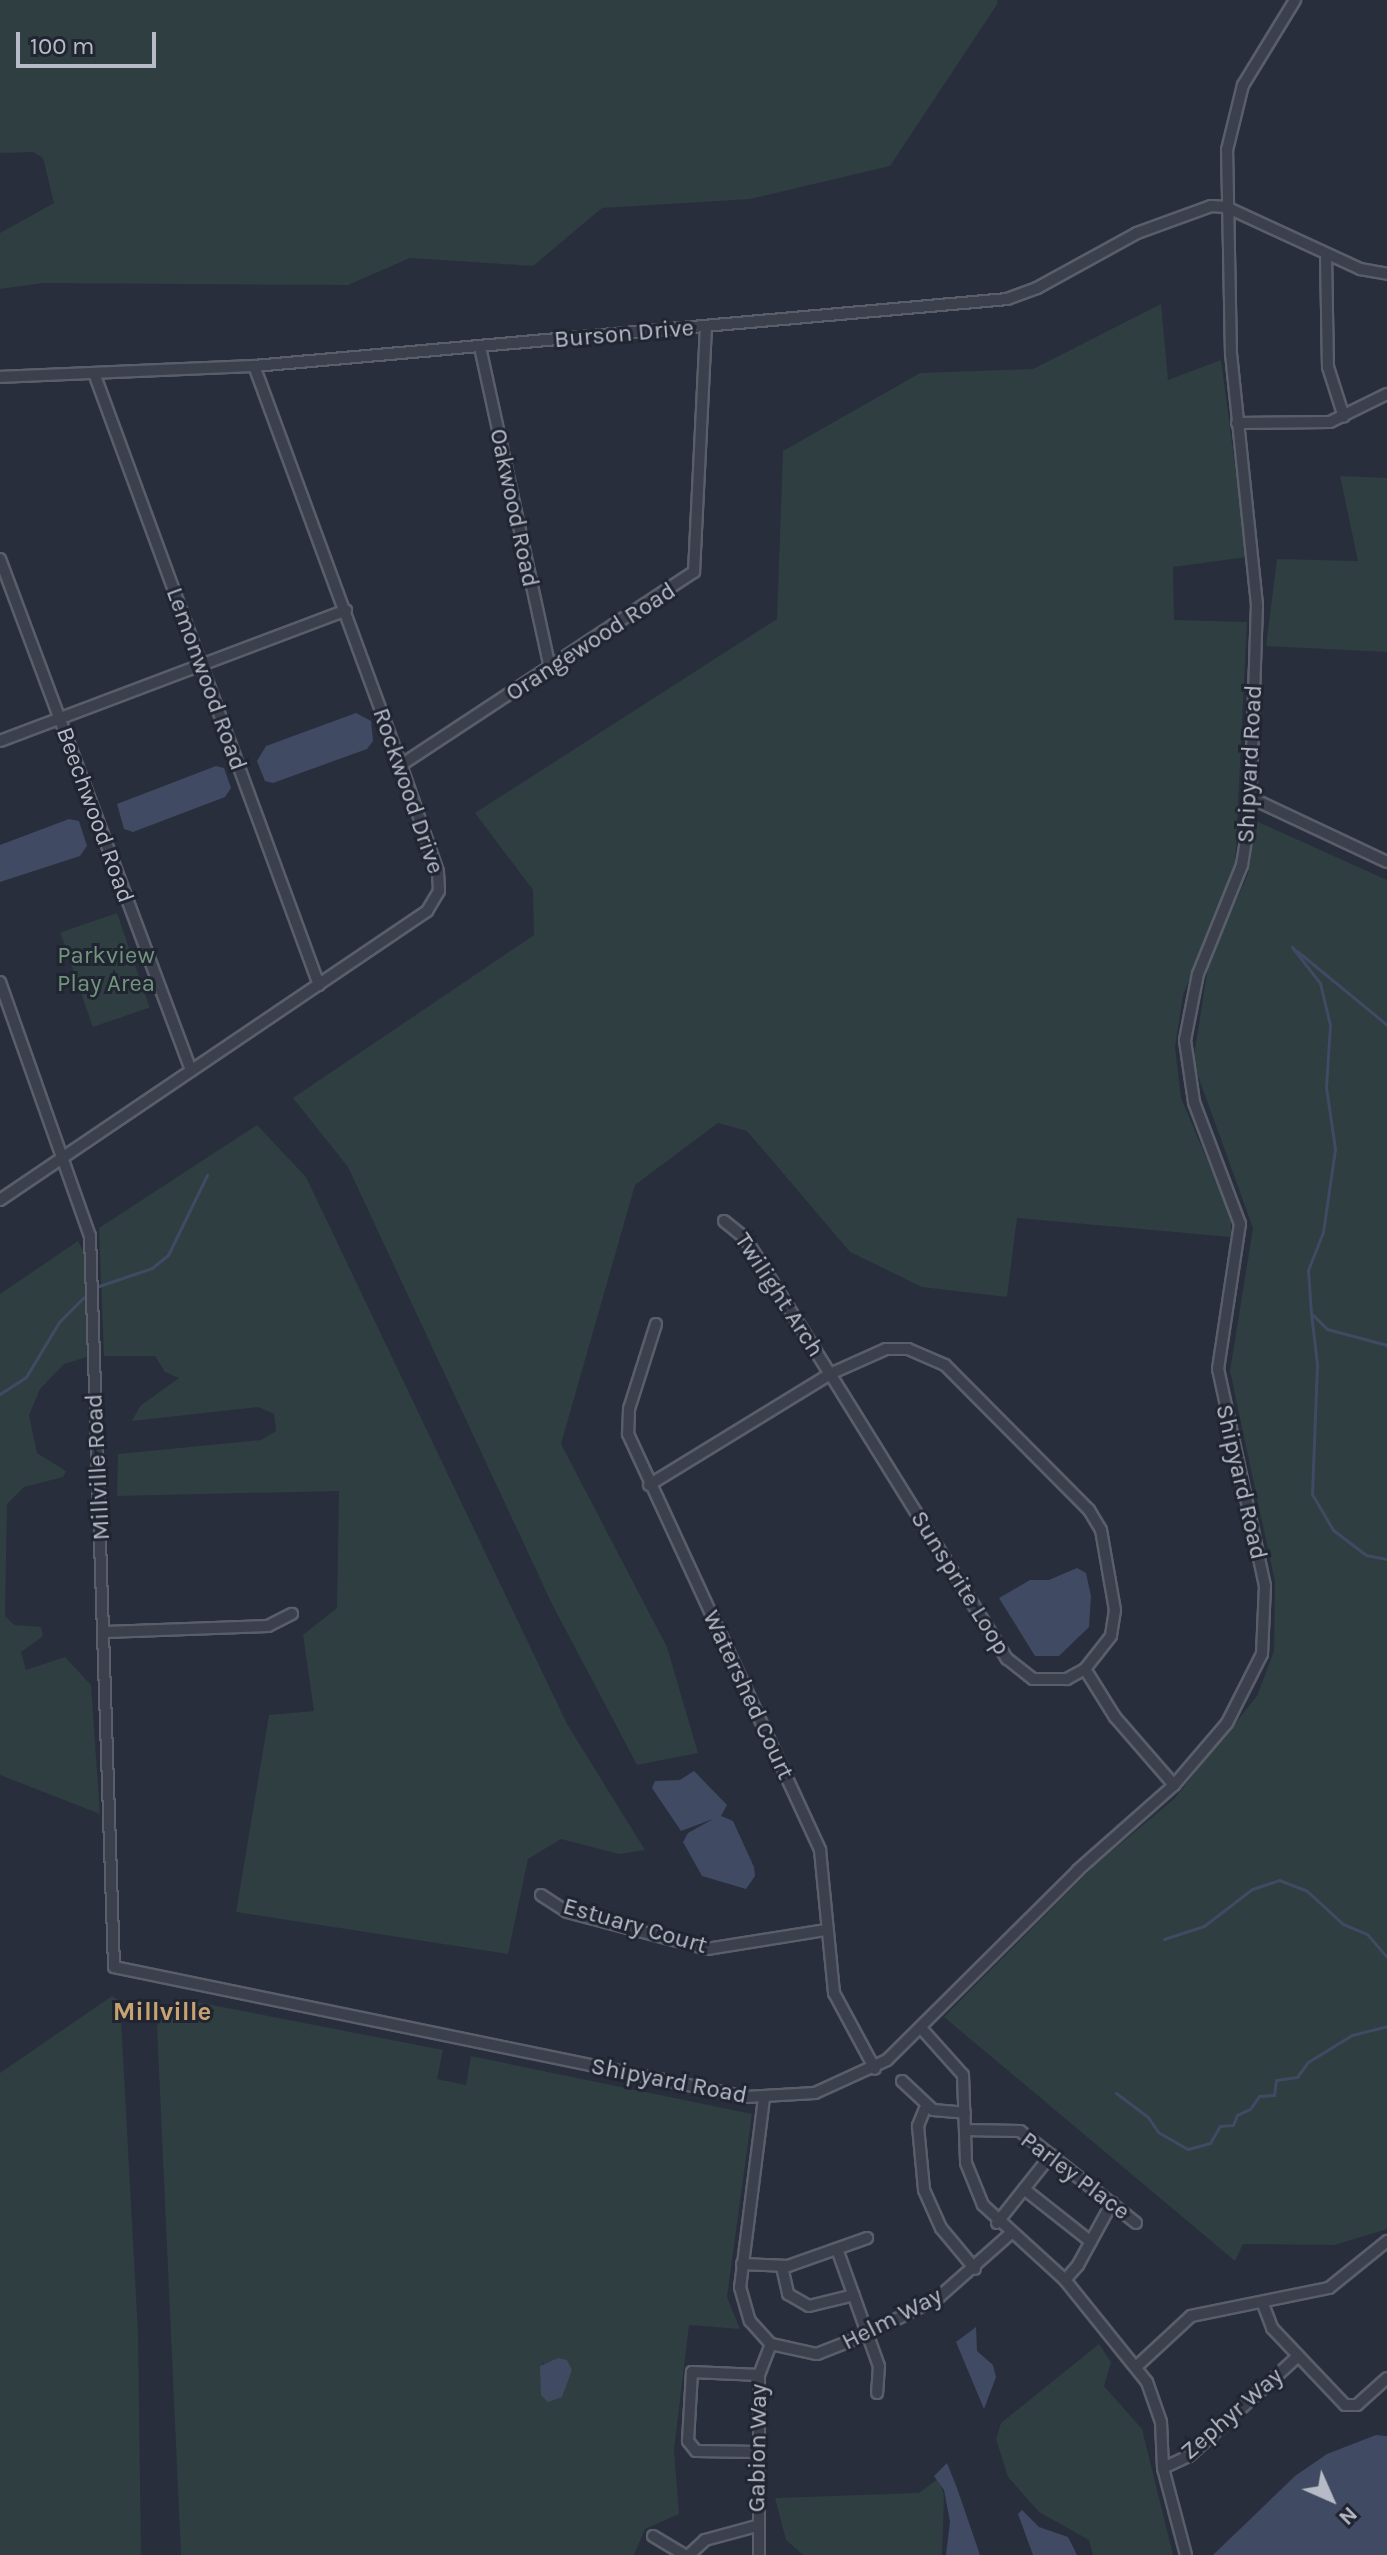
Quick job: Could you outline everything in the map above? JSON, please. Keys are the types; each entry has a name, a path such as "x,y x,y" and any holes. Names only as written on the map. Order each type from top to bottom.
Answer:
{"street":[{"name":"Shipyard Road","path":"114,1967 652,2080 764,2098 830,2089 875,2069 921,2028 1078,1870 1174,1785 1238,1705 1258,1667 1266,1631 1259,1554 1219,1388 1218,1352 1237,1268 1240,1224 1194,1102 1185,1057 1191,998 1242,865 1251,798 1257,605 1237,423 1226,207 1227,150 1237,103 1251,67 1295,0"},
{"path":"1226,207 1360,269 1387,274"},
{"name":"Burson Drive","path":"0,377 254,366 1016,297 1175,217 1198,208 1226,207"},
{"path":"1326,254 1328,367 1344,417"},
{"name":"Orangewood Road","path":"401,765 687,580 697,566 706,326"},
{"name":"Oakwood Road","path":"480,347 550,669"},
{"name":"Rockwood Drive","path":"0,1200 427,911 437,898 438,872 346,610 254,366"},
{"name":"Lemonwood Road","path":"94,373 319,985"},
{"path":"1237,423 1317,424 1344,417 1386,398"},
{"name":"Beechwood Road","path":"0,559 191,1070"},
{"path":"0,741 346,610"},
{"path":"1251,798 1387,862"},
{"name":"Millville Road","path":"0,982 90,1236 106,1632 114,1967"},
{"name":"Twilight Arch","path":"724,1221 745,1238 830,1374"},
{"name":"Watershed Court","path":"656,1324 629,1409 628,1434 820,1850 834,1993 875,2069"},
{"path":"649,1485 830,1374 886,1349 931,1358 945,1365 1079,1496 1101,1530 1115,1610 1111,1636 1085,1669 1115,1717 1174,1785"},
{"name":"Sunsprite Loop","path":"830,1374 1007,1659 1033,1679 1067,1679 1085,1669"},
{"path":"106,1632 268,1626 292,1614"},
{"name":"Estuary Court","path":"541,1895 567,1912 707,1949 826,1930"},
{"path":"921,2028 960,2069 971,2182 997,2223 1065,2280 1136,2367 1158,2408 1163,2468 1186,2555"},
{"path":"902,2081 926,2106 965,2113"},
{"path":"764,2098 742,2264 745,2311 771,2344"},
{"path":"926,2106 918,2126 924,2190 941,2228 975,2269"},
{"name":"Parley Place","path":"965,2130 1016,2130 1136,2223"},
{"path":"997,2223 1051,2155"},
{"path":"1024,2189 1091,2242"},
{"path":"1065,2280 1112,2203"},
{"name":"Helm Way","path":"771,2344 817,2354 868,2334 923,2308 975,2269 1010,2234"},
{"path":"742,2264 782,2267 867,2238"},
{"path":"1136,2367 1191,2316 1263,2304 1329,2288 1387,2241"},
{"path":"837,2249 881,2372 877,2393"},
{"path":"782,2267 788,2294 809,2306 854,2295"},
{"path":"1263,2304 1269,2323 1345,2405 1357,2405 1387,2378"},
{"name":"Gabion Way","path":"759,2555 759,2375 771,2344"},
{"name":"Zephyr Way","path":"1163,2468 1189,2456 1298,2356"},
{"path":"758,2452 696,2451 688,2441 692,2372 759,2375"},
{"path":"653,2536 687,2555 705,2540 757,2526"}],"green space":[{"path":"0,0 997,0 998,3 890,166 750,199 602,208 533,266 410,258 348,285 43,283 0,289 0,233 54,203 43,158 33,152 0,153"},
{"path":"1161,304 1168,380 1221,360 1247,557 1173,567 1174,620 1247,622 1235,865 1183,995 1175,1047 1181,1098 1231,1216 1231,1237 1017,1218 1007,1297 922,1287 850,1252 747,1131 718,1123 635,1185 561,1444 667,1647 698,1753 637,1765 552,1604 348,1167 293,1098 534,935 533,890 475,813 777,619 783,451 920,373 1033,369"},
{"path":"1340,476 1387,478 1387,652 1266,646 1277,559 1358,561"},
{"path":"1256,821 1387,880 1387,2229 1335,2245 1243,2244 1235,2261 944,2017 1094,1866 1174,1799 1257,1696 1274,1651 1275,1582 1230,1371 1253,1228 1193,1062 1209,961 1248,874"},
{"name":"Parkview Play Area","path":"117,913 150,1008 93,1027 60,933"},
{"path":"257,1125 306,1177 567,1724 645,1850 619,1854 561,1839 528,1859 508,1954 236,1912 269,1715 314,1711 303,1635 337,1608 339,1491 117,1496 118,1454 261,1440 276,1431 274,1414 258,1407 132,1421 140,1406 179,1378 165,1372 155,1356 104,1356 99,1228"},
{"path":"78,1241 85,1255 87,1357 64,1364 40,1389 29,1415 37,1453 66,1471 63,1477 24,1487 7,1504 5,1616 14,1625 41,1627 43,1636 21,1652 26,1670 65,1657 91,1685 100,1814 0,1775 0,1294"},
{"path":"112,1996 120,2001 138,2333 141,2555 0,2555 0,2073"},
{"path":"176,1998 443,2050 437,2079 466,2085 471,2056 752,2114 727,2297 740,2329 689,2325 674,2450 679,2514 645,2529 634,2555 181,2555 157,2026","holes":["542,2363 572,2370 567,2382 541,2395"]},
{"path":"1099,2344 1111,2362 1104,2386 1142,2429 1173,2555 1093,2555 1089,2540 1039,2512 1008,2477 996,2439 1001,2423"},
{"path":"939,2478 944,2496 942,2555 803,2555 786,2540 775,2498 919,2493"}],"water":[{"path":"356,713 371,721 373,741 367,749 273,783 265,781 257,761 266,746"},
{"path":"216,766 224,768 231,788 225,797 133,832 124,829 117,804"},
{"path":"69,819 79,821 87,846 80,856 0,882 0,845"},
{"path":"1077,1568 1086,1573 1091,1596 1089,1627 1059,1656 1035,1656 999,1598 1030,1580 1049,1580"},
{"path":"694,1771 727,1805 721,1816 733,1821 754,1867 755,1876 746,1889 702,1876 683,1842 688,1833 713,1819 681,1831 652,1788 655,1781 680,1780"},
{"path":"976,2327 977,2351 993,2365 996,2377 984,2409 956,2342"},
{"path":"558,2358 567,2360 572,2370 562,2397 548,2402 541,2395 540,2366"},
{"path":"1376,2435 1387,2436 1387,2555 1213,2555 1295,2476 1327,2454"},
{"path":"947,2463 980,2555 946,2555 950,2522 944,2490 934,2476"},
{"path":"1022,2510 1039,2527 1068,2537 1077,2555 1033,2555 1018,2514"}],"waterway":[{"path":"1292,947 1320,983 1330,1025 1326,1087 1335,1149 1323,1232 1308,1270 1311,1313 1327,1329 1387,1345"},
{"path":"1297,951 1387,1025"},
{"path":"93,1288 152,1268 168,1255 207,1175"},
{"path":"0,1394 26,1377 59,1322 84,1297"},
{"path":"1311,1313 1317,1364 1312,1494 1333,1530 1366,1555 1387,1559"},
{"path":"1164,1939 1204,1926 1252,1889 1279,1880 1307,1891 1343,1924 1367,1934 1387,1957"},
{"path":"1116,2093 1148,2117 1158,2132 1188,2149 1210,2143 1220,2126 1233,2125 1237,2115 1250,2109 1259,2096 1274,2095 1276,2080 1297,2077 1308,2062 1352,2035 1387,2026"}],"district":[{"name":"Millville","path":"162,2012"}]}
